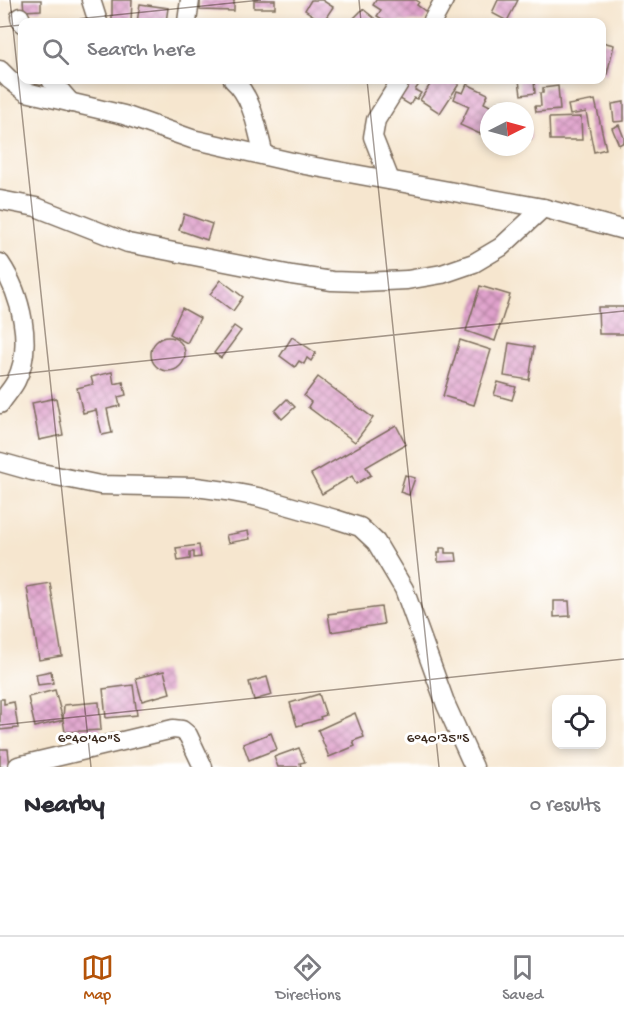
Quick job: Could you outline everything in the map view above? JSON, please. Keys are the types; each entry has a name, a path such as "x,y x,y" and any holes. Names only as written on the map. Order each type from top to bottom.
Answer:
{"street":[{"path":"91,0 97,18"},
{"path":"188,18 190,0"},
{"path":"434,18 444,0"},
{"path":"0,70 26,92 124,115 192,139 305,165 543,208 624,230"},
{"path":"54,84 70,103"},
{"path":"238,84 246,97 264,155"},
{"path":"390,180 373,136 376,120 398,84"},
{"path":"0,200 36,207 128,243 292,275 332,281 362,282 406,280 442,274 474,263 501,247 543,208"},
{"path":"0,263 7,273 22,316 25,347 17,379 0,404"},
{"path":"0,462 100,485 196,487 226,491 258,497 360,527 376,542 404,589 446,705 474,767"},
{"path":"18,766 173,729 182,730 188,735 203,767"}],"building":[{"path":"23,0 41,0 41,10 24,11"},
{"path":"112,0 132,0 131,18 112,18"},
{"path":"200,0 234,0 234,11 200,10"},
{"path":"254,0 275,0 275,8 254,8"},
{"path":"311,0 322,0 333,7 326,18 317,18 305,10"},
{"path":"376,0 416,0 419,2 417,5 429,14 426,18 380,18 377,16 381,10 373,5"},
{"path":"498,0 518,0 509,18 501,18 492,13"},
{"path":"140,4 168,8 167,18 138,18"},
{"path":"363,9 374,18 354,18"},
{"path":"606,43 614,45 606,74"},
{"path":"406,84 419,84 415,90 421,93 410,105 397,97"},
{"path":"430,84 459,84 440,113 420,100"},
{"path":"467,84 488,94 484,102 480,102 480,134 460,125 469,106 454,99 457,91 463,93"},
{"path":"520,84 534,84 535,93 521,95"},
{"path":"558,86 560,110 536,112 535,106 541,106 540,93 543,93 543,88"},
{"path":"595,100 606,149 594,152 586,112 570,115 568,105"},
{"path":"624,102 624,121 614,122 612,104"},
{"path":"581,117 582,140 550,140 549,118"},
{"path":"619,125 624,142 619,145 612,128"},
{"path":"184,214 212,224 207,240 179,230"},
{"path":"221,280 243,297 233,311 210,294"},
{"path":"480,286 510,295 495,341 466,331"},
{"path":"598,307 624,307 624,334 599,334"},
{"path":"182,308 200,318 187,343 170,334"},
{"path":"234,326 241,331 221,358 214,353"},
{"path":"168,337 180,342 185,354 180,366 168,371 156,366 151,354 156,342"},
{"path":"292,337 316,353 311,361 307,358 304,364 299,361 295,367 280,356"},
{"path":"460,340 491,350 474,405 443,396"},
{"path":"509,343 534,347 529,380 504,376"},
{"path":"112,372 114,384 123,382 126,395 118,397 120,406 107,409 112,433 102,435 96,410 83,413 77,388 93,384 91,377"},
{"path":"318,377 373,418 355,442 308,407 311,402 304,396"},
{"path":"498,382 516,387 512,400 494,395"},
{"path":"56,398 63,435 39,440 32,403"},
{"path":"287,399 295,407 282,419 275,411"},
{"path":"396,425 406,444 366,467 371,475 356,484 352,476 322,494 311,474"},
{"path":"405,475 415,478 409,495 400,492"},
{"path":"248,531 250,539 228,543 226,535"},
{"path":"199,545 201,557 194,558 194,552 190,552 190,559 178,561 176,548"},
{"path":"440,548 445,548 445,553 456,553 457,561 438,562"},
{"path":"50,583 62,656 39,660 27,587"},
{"path":"554,601 569,601 570,616 554,617"},
{"path":"381,607 384,624 331,632 328,614"},
{"path":"51,671 53,683 38,685 36,674"},
{"path":"164,671 170,693 142,701 136,678"},
{"path":"267,677 272,695 254,700 249,682"},
{"path":"133,685 137,715 106,718 103,689"},
{"path":"55,690 63,720 35,727 28,697"},
{"path":"319,694 326,715 320,717 321,719 297,726 290,703"},
{"path":"0,699 4,699 4,704 14,702 18,728 0,730"},
{"path":"99,702 101,730 65,732 64,705"},
{"path":"355,713 364,737 353,741 355,746 329,757 318,730"},
{"path":"271,733 277,749 249,760 243,744"},
{"path":"299,748 305,762 300,763 301,767 278,767 274,757"},
{"path":"0,749 8,749 10,767 0,767"}]}
